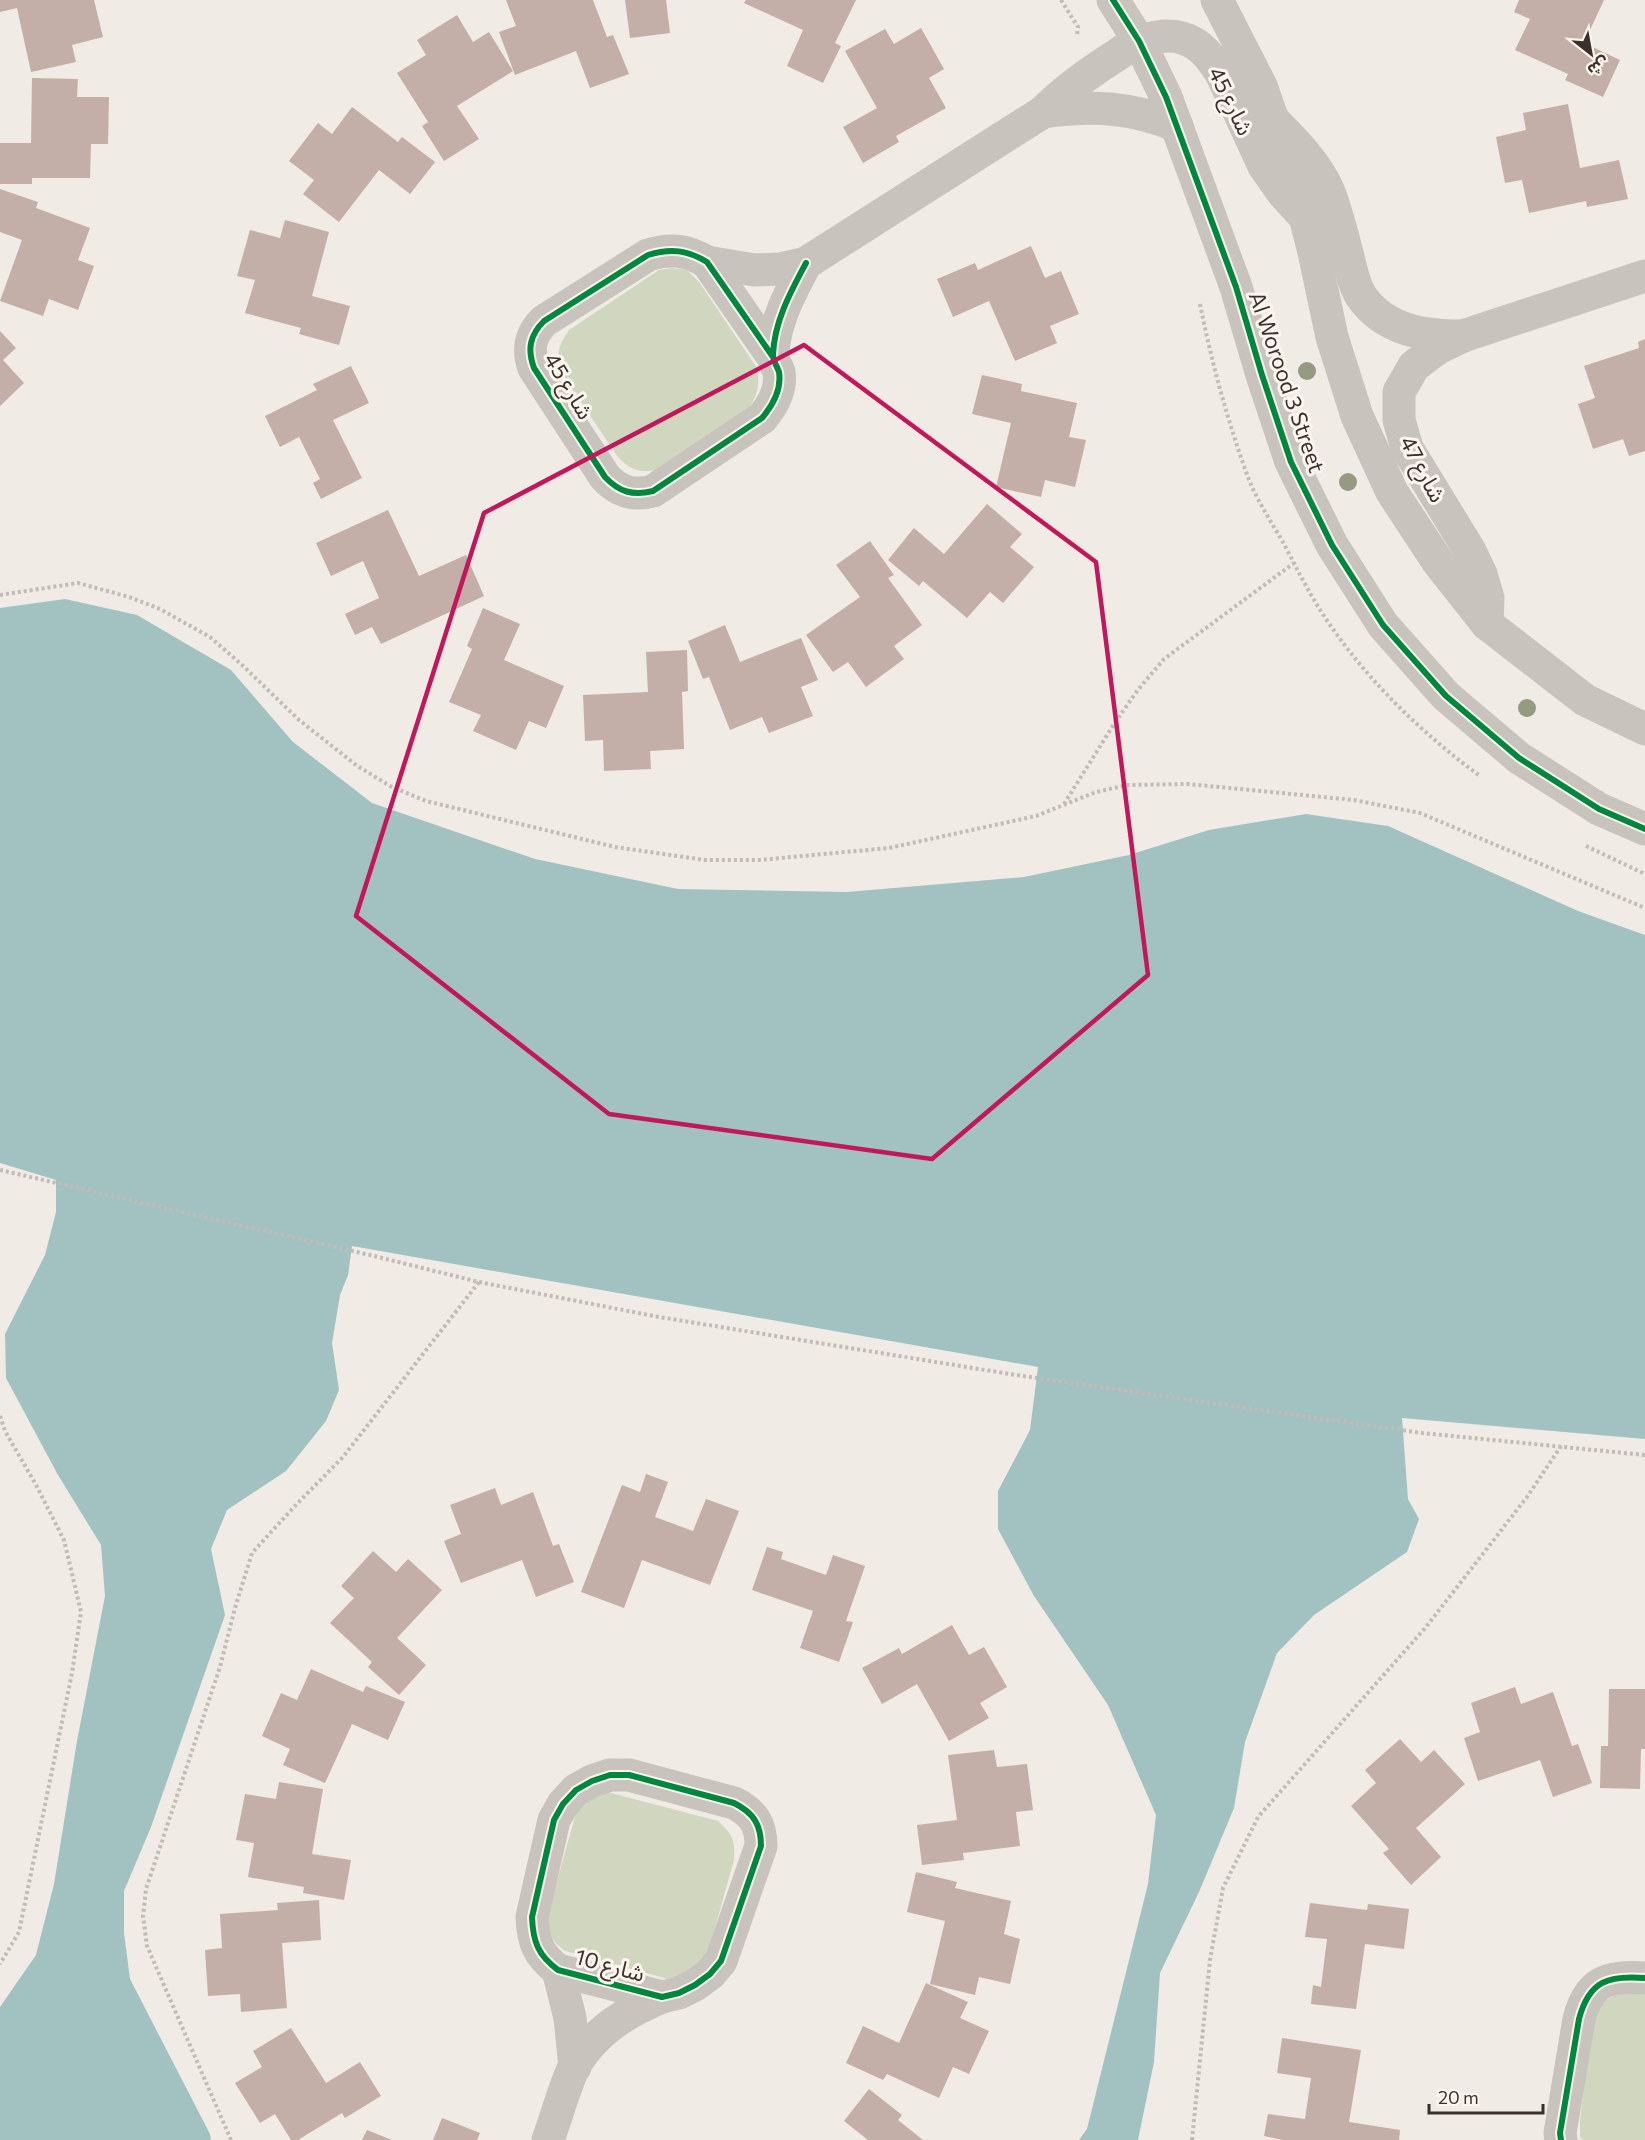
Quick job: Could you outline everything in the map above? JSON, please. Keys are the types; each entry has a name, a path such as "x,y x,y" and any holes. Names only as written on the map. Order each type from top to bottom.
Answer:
{"street":[{"name":"Al Worood 3 Street","path":"1113,0 1139,41 1166,97 1236,287 1291,462 1332,545 1383,625 1446,696 1519,758 1599,808 1645,829"},
{"path":"1217,0 1261,86 1291,169 1314,252 1332,337 1357,416 1392,492 1438,562 1487,624 1585,700 1645,729"},
{"name":"شارع 45","path":"707,262 773,357 779,372 779,389 773,405 762,418 653,491 640,494 626,493 614,487 605,477 534,368 530,356 530,343 535,330 544,321 648,255 663,250 679,250 693,254 707,262 754,270 780,269 806,263 1043,112 1064,91 1139,41 1161,36 1182,38 1200,47 1222,75 1264,166 1283,193 1305,217"},
{"name":"شارع 45","path":"1043,112 1103,107 1134,111 1177,126"},
{"name":"شارع 47","path":"1273,120 1305,152 1328,190 1351,271 1361,296 1381,316 1406,330 1434,336 1463,336"},
{"name":"شارع 45","path":"773,357 784,308 806,263"},
{"name":"شارع 47","path":"1487,624 1488,598 1481,574 1470,551 1407,448 1399,420 1399,392 1414,366 1438,348 1463,336 1645,276"},
{"name":"شارع 10","path":"548,2140 574,2067 591,2044 612,2024 635,2008 695,1985 710,1974 721,1961 761,1846 761,1832 756,1820 747,1809 734,1803 629,1775 610,1775 576,1790 563,1804 554,1820 532,1917 532,1933 537,1948 546,1961 558,1970 662,1997"},
{"name":"شارع 10","path":"558,1970 570,2018 574,2067"},
{"path":"1561,2140 1560,2133 1584,2001 1595,1987 1611,1978 1645,1978"}],"path":[{"path":"1064,804 1119,716 1164,659 1294,563 1332,545"},
{"path":"0,596 78,583 129,597 160,609 210,637 299,720 356,765 390,786 426,801 615,847 705,860 748,860 889,848 1036,816 1096,792 1128,784 1188,784 1354,800 1420,813 1645,908"},
{"path":"0,1170 479,1282 659,1317 1016,1375 1422,1434 1645,1455"},
{"path":"231,2140 147,1946 143,1916 146,1889 220,1667 252,1553 343,1457 479,1282"},
{"path":"0,1416 5,1431 64,1540 81,1612 72,1673 19,1932 0,1964"},
{"path":"1192,2140 1210,1960 1223,1888 1258,1818 1426,1627 1527,1497 1561,1446"}],"highlighted area":[{"path":"804,345 1096,562 1148,975 932,1159 609,1114 356,916 484,513"}],"green space":[{"path":"672,268 687,270 699,282 757,368 758,389 749,408 657,470 640,471 631,468 618,457 562,374 559,351 569,330 659,270"},
{"path":"611,1793 718,1821 732,1838 734,1860 707,1956 700,1969 668,1979 565,1951 555,1943 550,1935 548,1913 576,1813 597,1794"},
{"path":"1626,1992 1645,1994 1645,2140 1583,2140 1580,2137 1580,2120 1593,2016 1606,2000"}],"water":[{"path":"65,599 137,615 231,670 293,742 372,803 535,859 678,889 847,892 1024,877 1129,855 1209,830 1306,814 1388,826 1578,911 1645,935 1645,1439 1402,1418 1408,1499 1419,1519 1407,1552 1314,1615 1277,1653 1245,1742 1234,1808 1199,1892 1160,1973 1154,2062 1138,2140 1079,2140 1087,2129 1148,1884 1156,1815 1108,1705 1034,1596 998,1529 998,1491 1030,1430 1038,1367 352,1246 348,1275 340,1295 332,1343 339,1390 326,1421 286,1471 227,1510 211,1549 225,1615 151,1827 124,1891 124,1933 130,1979 210,2134 211,2140 0,2140 0,2007 36,1955 54,1884 77,1741 105,1596 101,1545 58,1475 6,1378 5,1334 45,1255 56,1212 56,1180 0,1163 0,608"}],"building":[{"path":"0,0 94,0 103,37 72,45 76,62 31,72 17,8 0,12"},
{"path":"506,0 593,0 607,37 613,35 629,74 590,88 576,51 515,75 499,32 516,26"},
{"path":"625,0 666,0 670,33 630,38"},
{"path":"746,0 856,0 835,43 841,46 823,83 787,66 803,30 744,3"},
{"path":"1519,0 1604,0 1584,43 1620,60 1603,97 1565,80 1568,74 1515,50 1530,19 1514,12"},
{"path":"457,15 473,42 489,32 513,71 457,106 479,139 444,161 422,126 428,122 397,73 426,55 417,40"},
{"path":"921,28 944,69 929,78 946,108 896,136 899,142 863,163 843,127 877,108 845,51 885,29 894,44"},
{"path":"32,78 78,79 77,97 109,97 108,144 91,144 90,178 32,178 32,184 0,184 0,143 31,143"},
{"path":"1568,104 1580,168 1619,160 1628,199 1587,207 1586,201 1529,213 1522,180 1505,183 1496,137 1526,130 1523,113"},
{"path":"352,107 398,142 402,137 435,162 410,194 379,170 339,222 303,194 314,180 289,161 318,123 332,134"},
{"path":"0,189 38,202 36,208 90,228 78,260 94,266 78,310 49,299 43,316 0,301 22,240 0,232"},
{"path":"285,220 329,232 312,296 350,306 339,345 299,334 301,328 245,313 255,280 237,276 250,230 280,238"},
{"path":"1031,246 1045,278 1061,271 1079,314 1050,326 1057,343 1015,361 989,301 953,317 937,279 975,263 978,270"},
{"path":"0,331 16,348 3,360 24,383 0,406"},
{"path":"1645,339 1645,451 1629,456 1623,439 1593,449 1578,404 1595,398 1584,366 1639,348 1638,342"},
{"path":"351,366 369,403 333,420 362,478 321,499 313,483 320,479 299,437 280,447 265,416 317,390 313,384"},
{"path":"982,375 1022,384 1021,391 1077,403 1069,437 1086,440 1075,487 1045,480 1041,497 996,487 1011,423 972,414"},
{"path":"987,504 1022,534 1010,547 1034,567 1003,603 990,592 967,618 923,581 919,586 888,560 914,528 944,554"},
{"path":"388,510 419,576 466,555 484,596 381,644 372,627 355,635 345,614 379,598 363,561 331,576 316,543"},
{"path":"870,541 894,575 888,578 922,625 894,646 904,659 866,687 848,662 833,672 806,635 860,597 836,565"},
{"path":"483,608 520,624 504,660 564,686 546,728 529,721 516,750 473,731 481,715 449,702 472,649 467,646"},
{"path":"725,625 740,662 801,638 818,680 801,687 813,716 769,733 762,717 730,730 709,677 703,679 688,641"},
{"path":"687,650 688,691 682,692 684,749 650,751 651,769 604,771 603,740 585,741 583,695 648,692 646,652"},
{"path":"646,1474 668,1482 655,1517 693,1531 706,1499 739,1511 710,1585 642,1560 624,1608 581,1592 622,1485 640,1492"},
{"path":"495,1488 501,1505 533,1492 553,1546 559,1544 574,1582 536,1597 522,1560 461,1583 444,1541 461,1534 450,1505"},
{"path":"767,1547 783,1552 781,1559 826,1575 833,1555 865,1566 846,1621 853,1622 839,1662 800,1648 813,1611 752,1590"},
{"path":"373,1551 396,1572 408,1559 442,1590 397,1638 426,1665 399,1695 368,1667 372,1662 330,1623 354,1598 341,1586"},
{"path":"952,1625 969,1655 984,1647 1007,1687 980,1703 989,1718 949,1741 917,1684 882,1704 862,1668 899,1648 902,1654"},
{"path":"311,1669 363,1692 366,1686 405,1702 388,1740 352,1724 325,1783 283,1765 290,1749 262,1736 281,1693 297,1700"},
{"path":"1515,1687 1521,1704 1553,1692 1572,1746 1578,1744 1592,1783 1553,1797 1540,1760 1478,1781 1464,1738 1480,1732 1471,1703"},
{"path":"1609,1689 1645,1689 1645,1749 1641,1749 1640,1789 1600,1788 1601,1746 1608,1746"},
{"path":"1400,1739 1421,1762 1434,1750 1465,1784 1416,1828 1441,1857 1411,1885 1383,1853 1389,1849 1351,1806 1376,1783 1365,1770"},
{"path":"994,1750 997,1767 1027,1764 1033,1810 1016,1812 1020,1846 963,1853 964,1860 922,1865 917,1825 957,1820 948,1755"},
{"path":"279,1782 323,1789 312,1854 351,1860 344,1900 303,1893 304,1887 248,1877 254,1843 236,1840 245,1794 276,1799"},
{"path":"916,1872 957,1882 955,1888 1011,1901 1004,1934 1020,1939 1010,1984 979,1977 975,1995 930,1984 945,1921 907,1912"},
{"path":"319,1900 321,1940 282,1943 287,2008 241,2012 240,1994 208,1996 205,1950 222,1948 220,1914 278,1910 277,1903"},
{"path":"1310,1903 1367,1910 1368,1904 1409,1909 1404,1949 1365,1944 1356,2009 1311,2004 1313,1985 1321,1987 1327,1939 1305,1937"},
{"path":"926,1983 968,2002 960,2018 989,2031 969,2074 953,2067 939,2098 887,2074 883,2080 846,2063 863,2026 899,2043"},
{"path":"291,2028 326,2083 360,2062 381,2096 345,2118 342,2113 298,2140 291,2140 275,2114 260,2123 235,2083 262,2067 253,2051"},
{"path":"1282,2038 1361,2050 1349,2122 1400,2130 1399,2140 1283,2140 1264,2136 1268,2114 1305,2119 1311,2078 1277,2073"},
{"path":"869,2089 902,2115 898,2120 923,2140 868,2140 844,2121"},
{"path":"442,2118 480,2133 477,2140 433,2140"},
{"path":"367,2130 392,2140 362,2140"}],"cycle path":[{"path":"1113,0 1139,41 1166,97 1236,287 1291,462 1332,545 1383,625 1446,696 1519,758 1599,809 1645,829"},
{"path":"773,357 707,262 679,251 664,251 648,255 544,321 533,337 530,348 534,368 605,477 627,492 653,491 762,418 770,408 776,397 780,379 773,355 776,331 789,296 806,263"},
{"path":"610,1775 629,1775 734,1803 751,1815 760,1832 761,1846 721,1961 710,1974 679,1993 662,1997 558,1970 541,1953 535,1941 532,1917 554,1820 563,1804 576,1790 610,1775"},
{"path":"1561,2140 1560,2133 1579,2019 1588,1996 1602,1983 1610,1980 1645,1978"}]}
